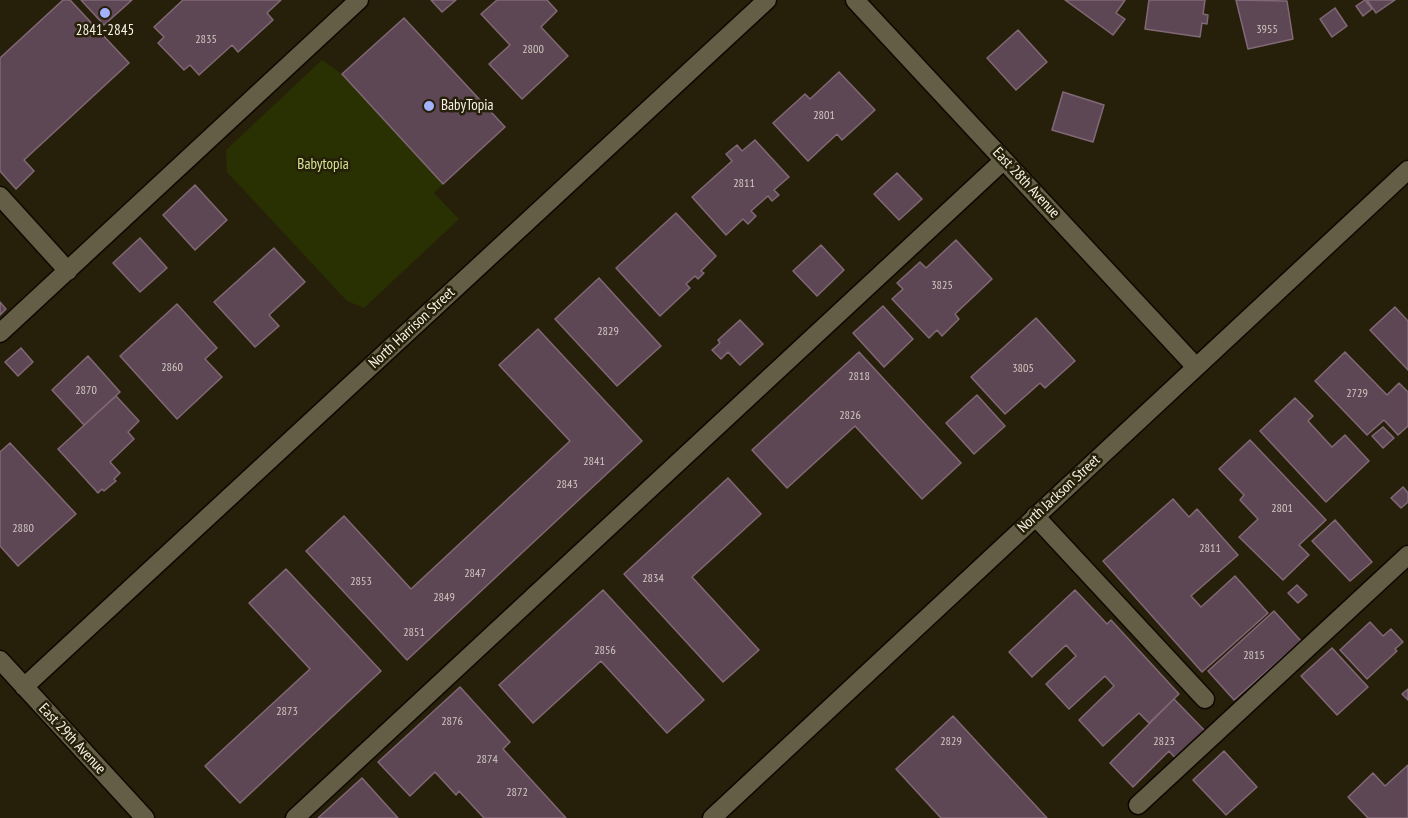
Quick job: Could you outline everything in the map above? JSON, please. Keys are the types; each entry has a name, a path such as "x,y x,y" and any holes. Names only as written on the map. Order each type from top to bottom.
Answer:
{"street":[{"path":"0,333 359,0"},
{"name":"North Harrison Street","path":"24,687 767,0"},
{"name":"East 28th Avenue","path":"855,0 1196,368"},
{"path":"295,818 1004,160"},
{"name":"North Jackson Street","path":"712,818 1408,170"},
{"path":"0,196 68,271"},
{"path":"1035,516 1205,699"},
{"path":"1138,805 1408,555"},
{"name":"East 29th Avenue","path":"0,660 145,818"}],"green space":[{"name":"Babytopia","path":"322,60 342,74 443,184 434,193 459,219 364,308 347,301 227,172 226,150"}],"building":[{"path":"63,0 70,0 129,63 24,160 34,171 16,189 0,171 0,58"},
{"name":"2841-2845","path":"81,0 132,0 104,25"},
{"path":"183,0 281,0 267,13 273,20 238,52 232,45 199,75 190,65 184,70 158,43 164,37 154,27"},
{"path":"431,0 456,0 442,12"},
{"path":"497,0 547,0 557,11 541,27 568,56 522,99 489,64 510,45 481,14"},
{"path":"1065,0 1125,0 1116,13 1125,19 1113,35"},
{"path":"1149,0 1205,0 1203,14 1208,15 1207,24 1202,23 1200,37 1145,29"},
{"path":"1236,0 1287,1 1293,39 1248,49"},
{"path":"1365,0 1372,9 1363,16 1356,6"},
{"path":"1367,0 1395,0 1376,13"},
{"path":"1335,8 1347,26 1332,37 1320,19"},
{"path":"404,18 505,127 443,184 342,74"},
{"path":"1018,30 1047,62 1016,90 987,58"},
{"path":"839,72 875,110 842,140 837,134 808,161 773,123 805,94 810,99"},
{"path":"1063,92 1104,105 1093,142 1052,130"},
{"path":"755,140 789,177 774,190 779,195 772,201 768,196 751,211 756,216 748,224 743,219 726,235 692,197 732,161 726,154 737,145 742,151"},
{"path":"897,173 922,199 899,220 874,194"},
{"path":"195,185 227,220 195,250 163,215"},
{"path":"676,213 716,256 701,271 704,273 698,279 695,276 686,284 690,288 660,316 616,268"},
{"path":"140,238 167,268 140,292 113,263"},
{"path":"956,240 992,279 955,314 959,319 942,336 937,330 929,338 892,299 903,289 897,283 920,262 926,268"},
{"path":"821,245 844,270 817,296 793,271"},
{"path":"274,248 305,282 269,315 279,326 255,347 214,302"},
{"path":"599,278 661,346 617,386 555,319"},
{"path":"0,302 6,309 0,315"},
{"path":"177,304 217,348 205,359 222,377 177,419 120,356"},
{"path":"883,306 913,339 884,367 853,333"},
{"path":"1395,307 1408,321 1408,370 1370,330"},
{"path":"1036,318 1075,361 1045,388 1040,383 1005,414 971,377"},
{"path":"740,320 763,344 740,365 728,352 721,359 712,350 720,343 718,340"},
{"path":"538,329 642,441 407,660 306,551 344,516 411,589 570,441 499,365"},
{"path":"21,348 33,362 18,376 5,362"},
{"path":"859,352 961,463 922,499 855,426 787,488 752,450"},
{"path":"1345,352 1387,395 1399,383 1408,392 1408,426 1398,435 1384,420 1367,435 1315,381"},
{"path":"88,356 120,392 84,425 52,390"},
{"path":"977,395 1005,426 974,454 946,423"},
{"path":"116,396 139,421 128,432 134,439 110,462 120,473 114,479 116,481 98,493 58,449"},
{"path":"1295,398 1313,416 1308,421 1332,447 1345,435 1369,461 1326,502 1260,431"},
{"path":"1383,427 1394,438 1383,448 1372,436"},
{"path":"1250,440 1326,520 1299,545 1309,555 1283,580 1239,537 1258,519 1240,500 1244,495 1219,469"},
{"path":"10,443 76,514 18,566 0,546 0,452"},
{"path":"728,478 761,514 692,577 759,650 723,682 624,574"},
{"path":"1403,487 1408,493 1408,502 1401,508 1391,498"},
{"path":"1173,499 1189,517 1197,509 1238,555 1191,596 1201,607 1235,576 1268,613 1202,672 1103,561"},
{"path":"1335,520 1372,562 1350,581 1312,541"},
{"path":"286,569 381,671 240,803 205,766 310,669 249,603"},
{"path":"1297,585 1307,595 1298,603 1288,593"},
{"path":"603,590 704,700 667,733 601,661 533,723 499,685"},
{"path":"1075,590 1107,624 1111,620 1179,694 1149,723 1139,713 1103,746 1079,720 1114,686 1105,676 1069,709 1046,684 1076,656 1066,645 1032,677 1009,652"},
{"path":"1274,611 1301,641 1234,700 1208,671"},
{"path":"1370,622 1383,636 1391,629 1403,642 1395,649 1397,651 1367,679 1340,650"},
{"path":"1332,648 1368,687 1337,715 1301,676"},
{"path":"460,687 510,742 503,749 566,818 484,818 459,791 456,795 435,772 410,796 378,762"},
{"path":"1408,689 1408,700 1402,694"},
{"path":"1174,699 1207,733 1178,761 1169,751 1133,787 1110,763"},
{"path":"953,716 1047,818 941,818 896,769"},
{"path":"1224,751 1257,787 1226,815 1193,780"},
{"path":"1408,765 1408,818 1368,818 1348,797 1373,773 1385,786"},
{"path":"362,778 398,818 318,818"}],"place":[{"name":"2841-2845","path":"105,13"},
{"name":"BabyTopia","path":"429,106"}]}
